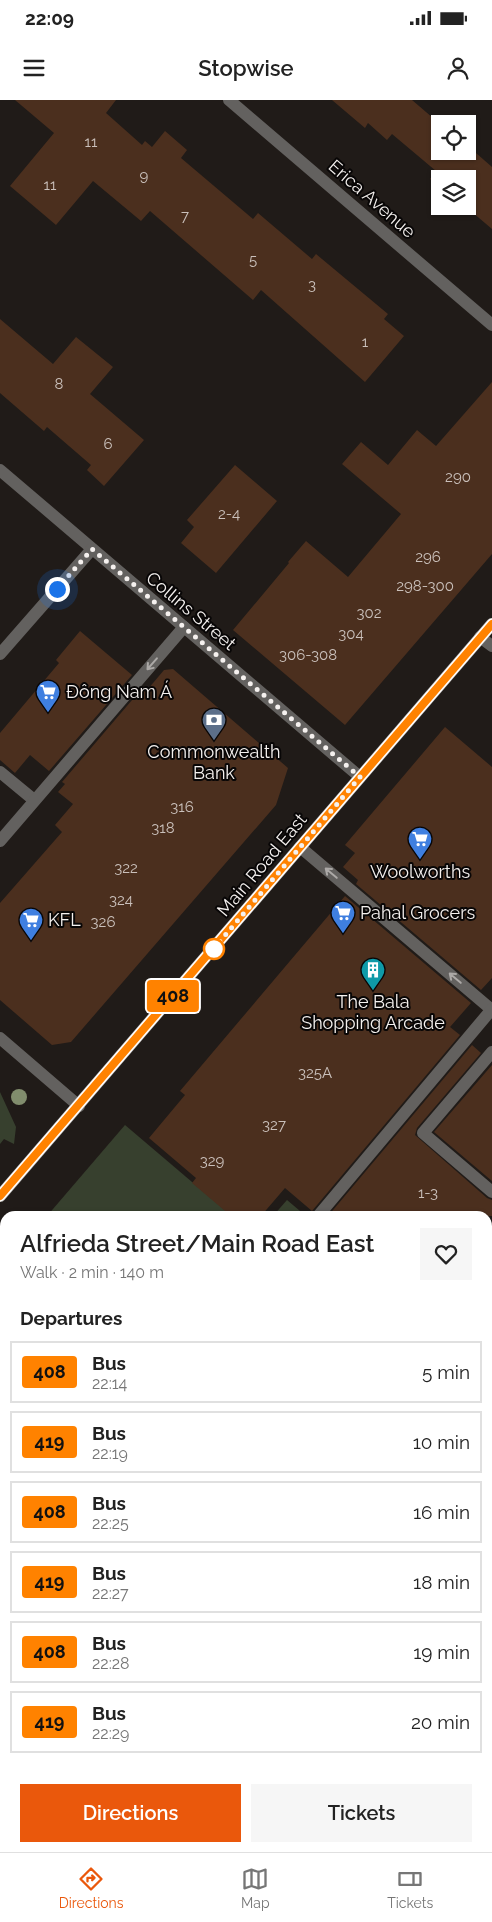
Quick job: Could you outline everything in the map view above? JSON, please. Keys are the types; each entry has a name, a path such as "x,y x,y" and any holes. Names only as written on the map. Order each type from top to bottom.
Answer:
{"main road":[{"name":"Main Road East","path":"0,1196 492,624"}],"street":[{"name":"Erica Avenue","path":"229,100 492,325"},
{"name":"Collins Street","path":"0,470 360,777"},
{"path":"0,654 92,549"},
{"path":"0,841 184,627"},
{"path":"480,637 492,646"},
{"path":"0,772 34,800"},
{"path":"300,847 492,1010 322,1211"},
{"path":"0,1038 79,1106"},
{"path":"492,1052 423,1133 492,1192"}],"green space":[{"path":"0,1092 16,1127 14,1144 4,1139 0,1144"},
{"path":"125,1125 226,1211 51,1211"},
{"path":"287,1200 300,1211 277,1211"}],"building":[{"path":"15,100 116,100 106,113 142,145 145,141 152,147 165,131 187,150 181,158 253,219 258,213 312,259 316,254 388,314 384,319 404,336 365,382 261,290 253,300 150,211 141,221 93,181 56,225 10,186 54,133"},
{"path":"332,100 412,100 431,116 431,160 476,160 476,153 492,167 492,229 476,215 476,170 435,170 392,134 387,140 368,123 365,128"},
{"path":"0,319 53,364 76,337 113,367 90,394 144,440 104,486 87,470 91,465 47,427 44,431 0,393"},
{"path":"492,382 492,554 345,725 233,630 306,541 348,577 401,514 342,464 361,442 388,465 417,430 436,446"},
{"path":"235,465 277,501 216,573 181,543 194,527 187,520"},
{"name":"Đông Nam Á","path":"80,631 132,675 49,771 30,755 15,773 0,760 0,733 59,663 56,660"},
{"path":"173,669 288,768 276,805 71,1042 52,1045 0,1000 0,903 62,832 55,825 73,804 58,792 65,784 62,782 144,686 148,689 164,670"},
{"name":"Woolworths","path":"445,727 492,767 492,978 481,990 356,884 358,880 343,867 355,853 345,845"},
{"path":"345,896 471,1003 450,1027 460,1035 312,1211 285,1188 265,1211 225,1211 192,1183 196,1178 149,1138 185,1095 180,1091"},
{"path":"472,1045 481,1053 417,1128 415,1135 487,1198 492,1200 492,1211 332,1211"},
{"path":"492,1065 492,1181 434,1132"}],"bus line":[{"name":"408","path":"0,1196 492,624"}],"place":[{"name":"Đông Nam Á","path":"48,713"},
{"name":"Commonwealth Bank","path":"214,741"},
{"name":"Woolworths","path":"420,860"},
{"name":"Pahal Grocers","path":"343,934"},
{"name":"KFL","path":"31,941"},
{"name":"The Bala Shopping Arcade","path":"373,991"}],"route":[{"path":"57,589 92,549 360,777 210,953 214,949"}]}
